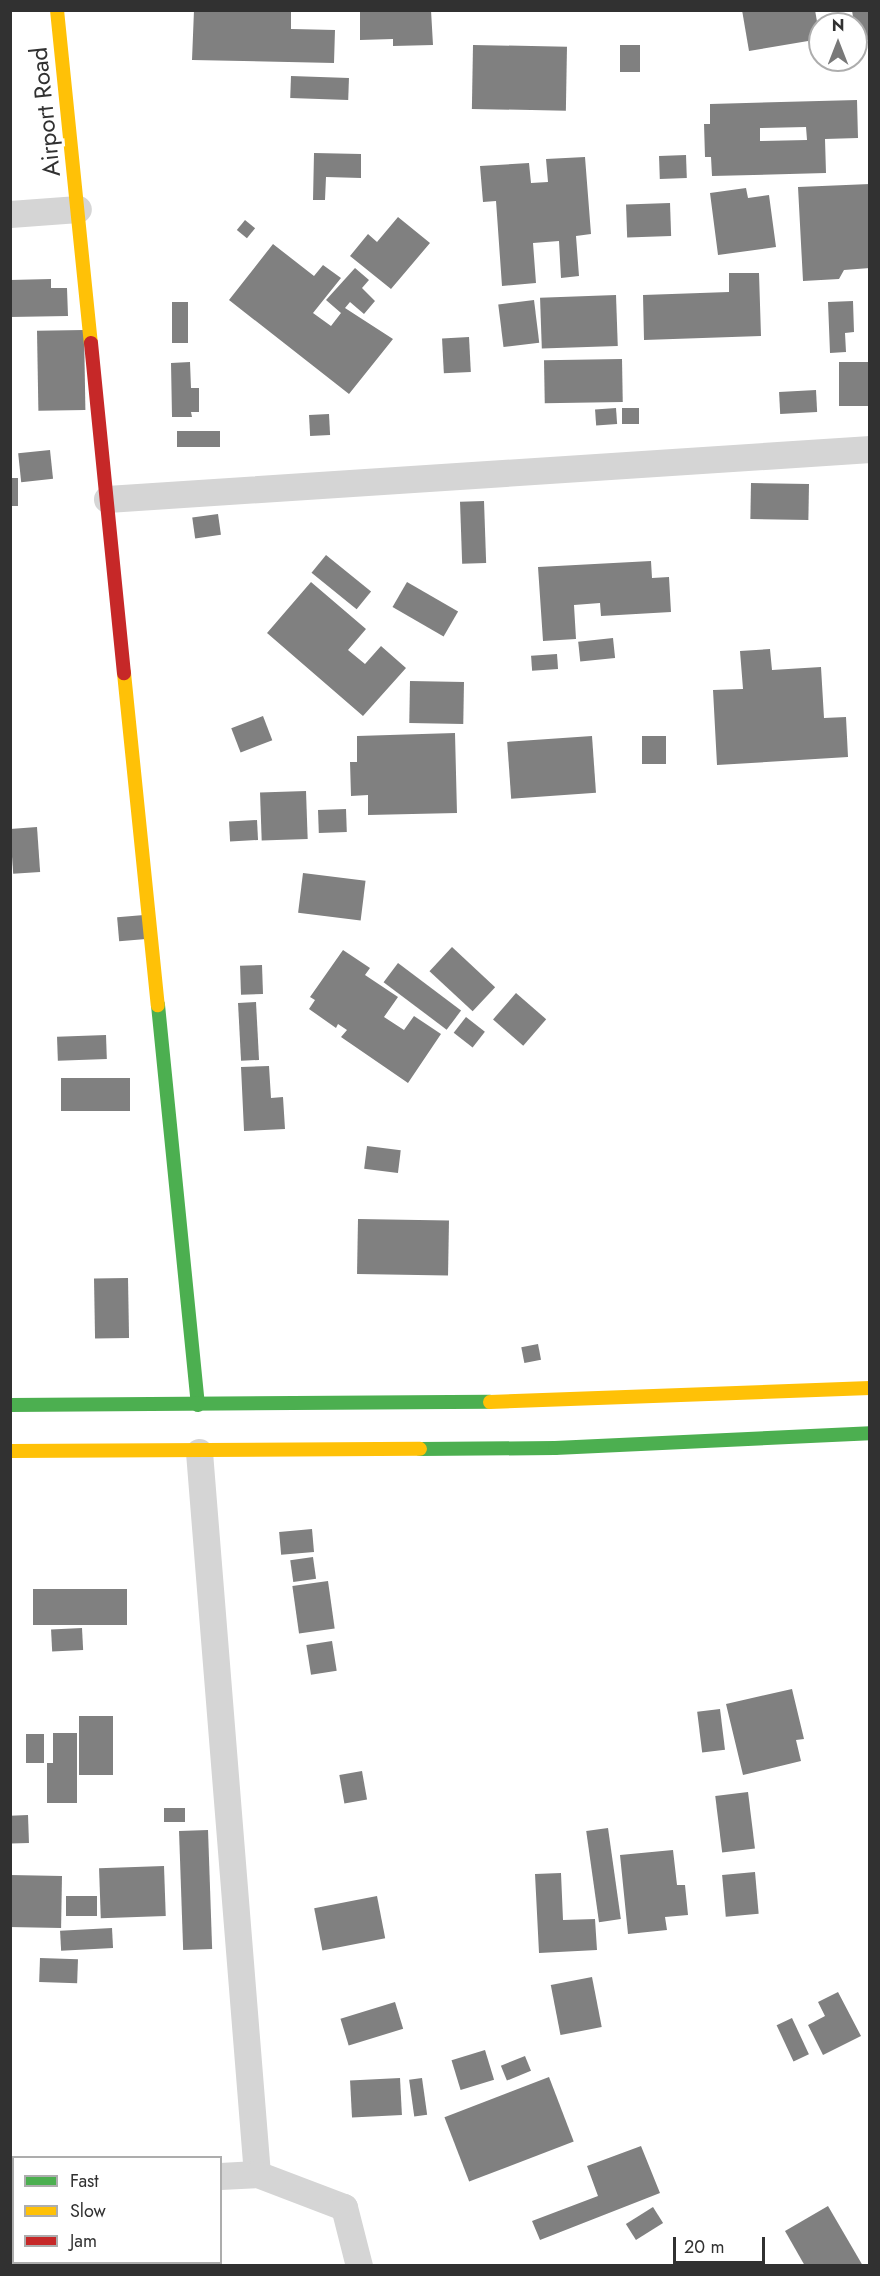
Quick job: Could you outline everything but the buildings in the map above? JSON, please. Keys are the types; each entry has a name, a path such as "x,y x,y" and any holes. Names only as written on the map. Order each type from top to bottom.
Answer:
{"street":[{"name":"Airport Road","path":"57,10 198,1405"},
{"path":"10,214 78,208"},
{"path":"107,499 870,449"},
{"path":"10,1405 529,1402 870,1388"},
{"path":"10,1451 200,1452 555,1448 870,1433"},
{"path":"200,1452 257,2174"},
{"path":"222,2176 257,2174 344,2206 359,2265"}],"traffic: fast":[{"path":"158,1005 198,1405"},
{"path":"10,1405 490,1402"},
{"path":"420,1449 555,1448 870,1433"}],"traffic: slow":[{"path":"57,10 91,343"},
{"path":"124,673 158,1005"},
{"path":"490,1402 870,1388"},
{"path":"10,1451 420,1449"}],"traffic: jam":[{"path":"91,343 124,673"}]}
